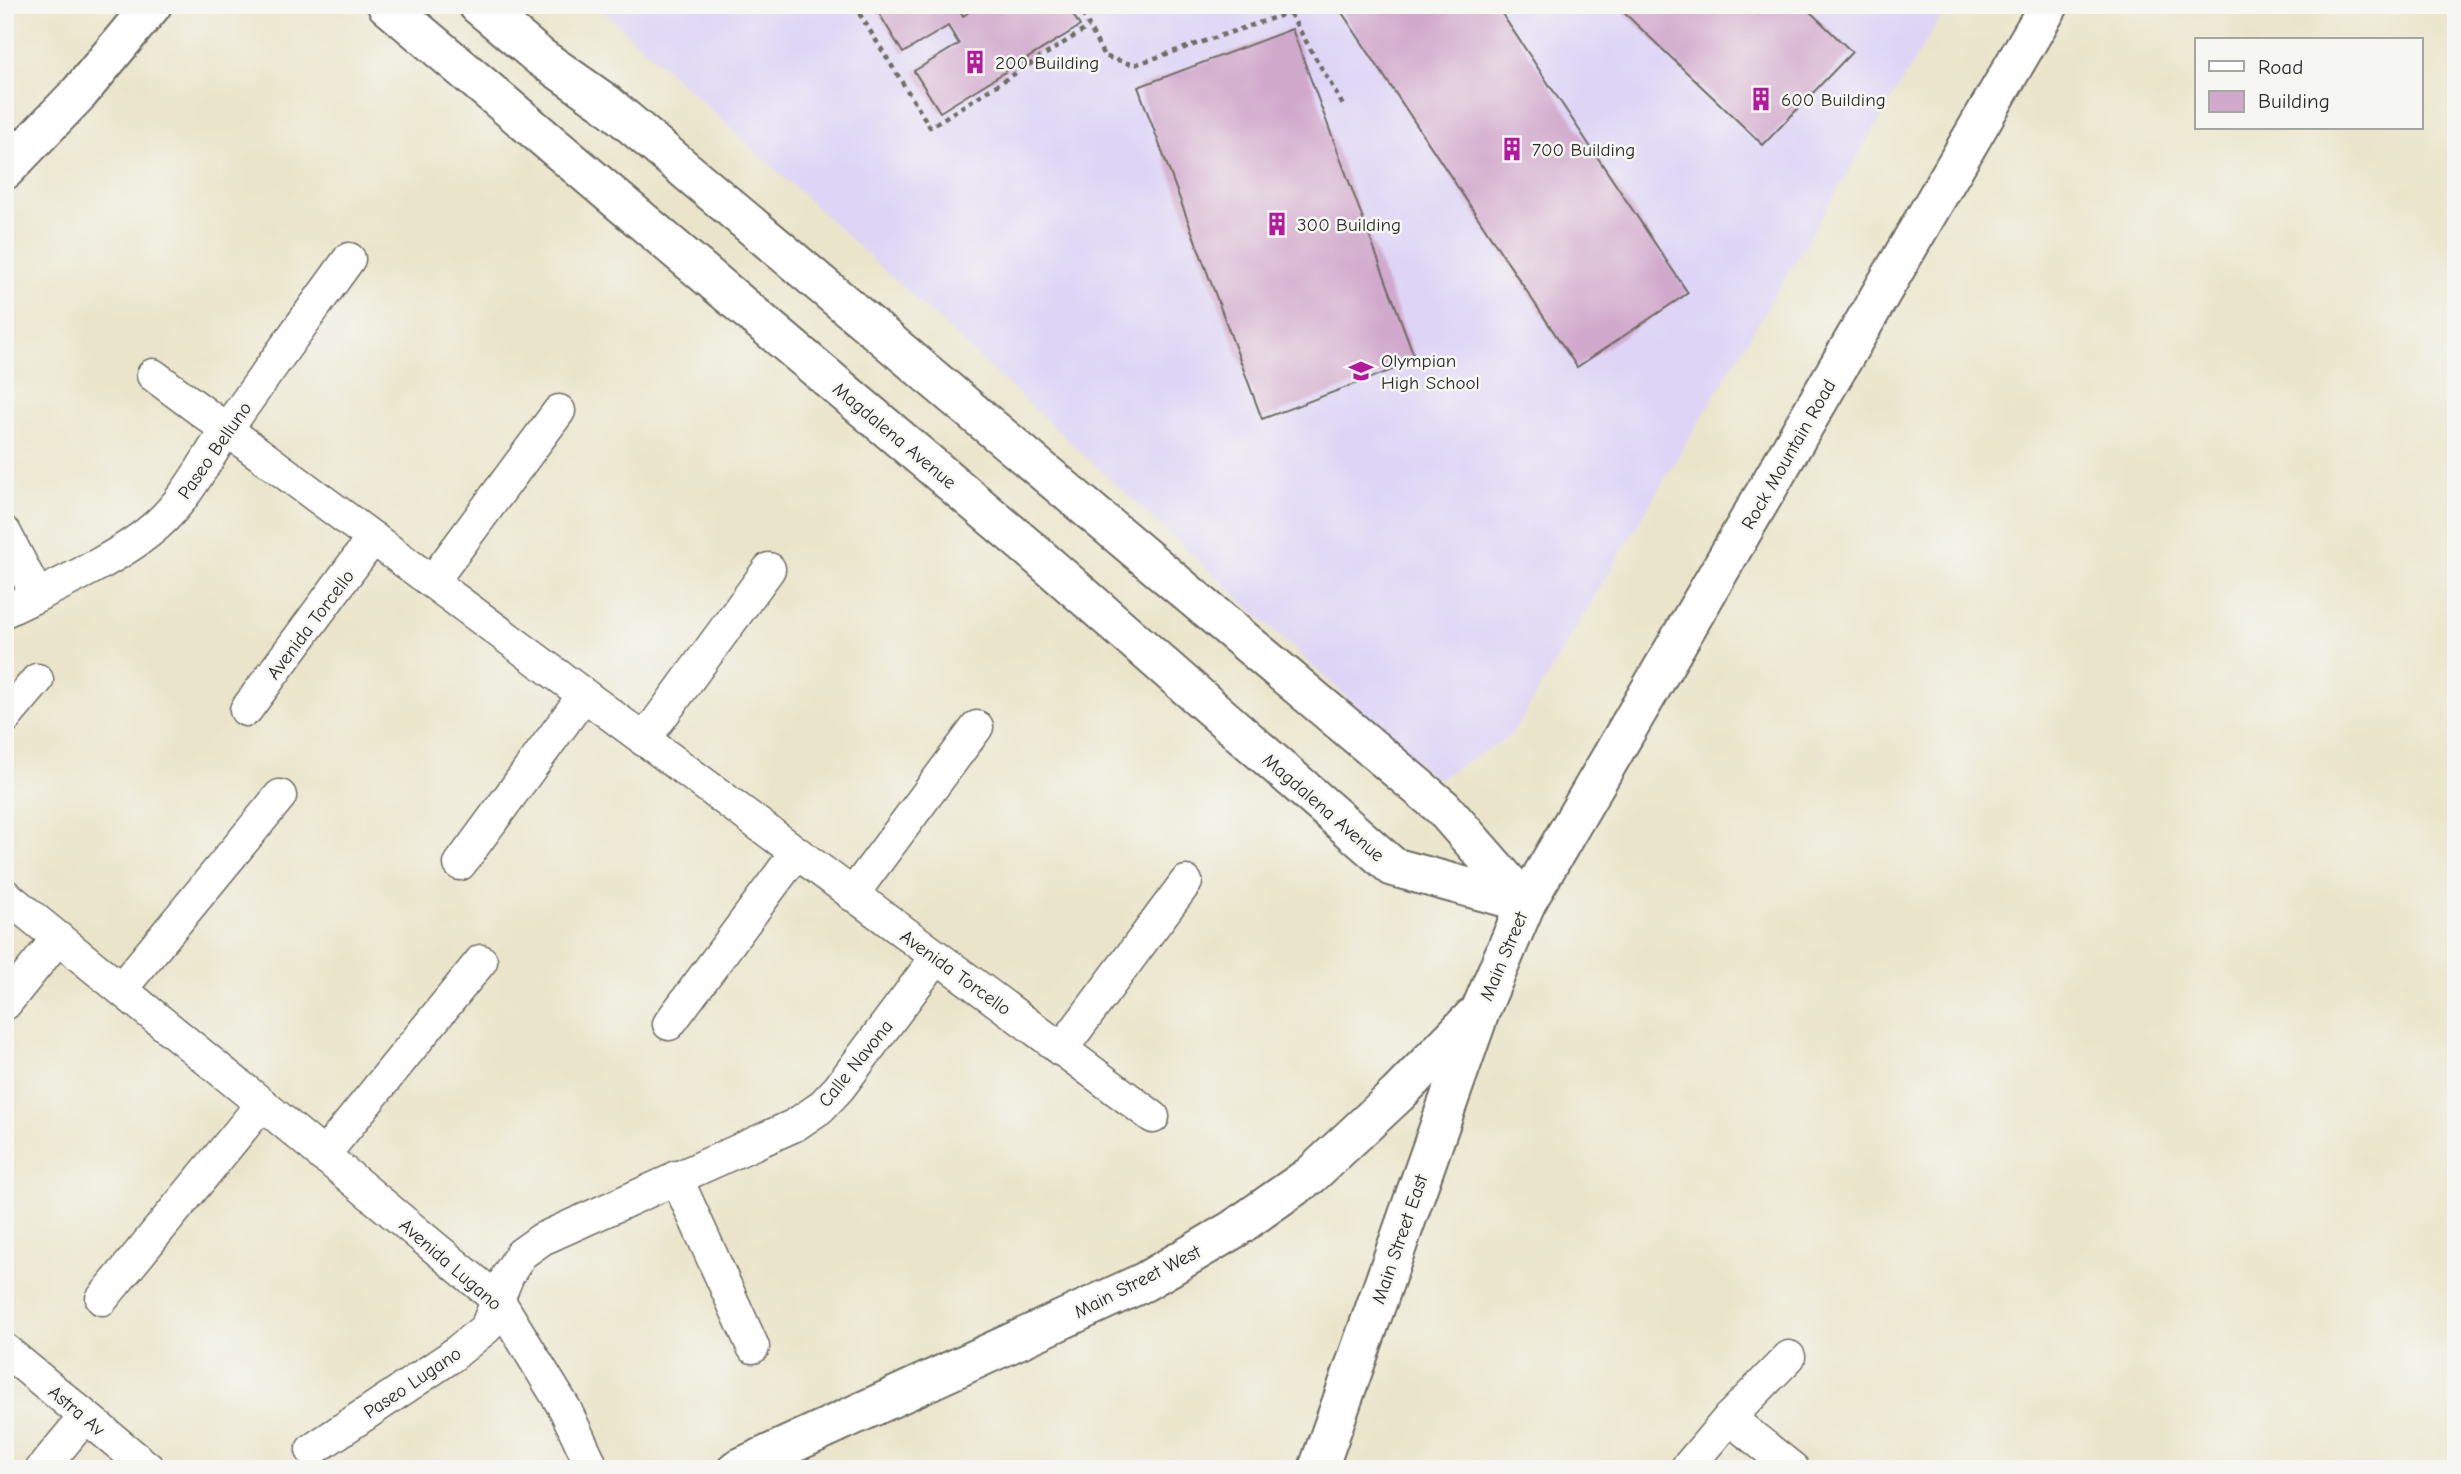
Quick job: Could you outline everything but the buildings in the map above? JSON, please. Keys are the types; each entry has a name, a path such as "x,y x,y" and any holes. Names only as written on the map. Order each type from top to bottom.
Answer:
{"street":[{"path":"5,170 80,92 152,5"},
{"name":"Magdalena Avenue","path":"387,5 1031,550 1393,867 1526,903"},
{"path":"478,5 541,57 607,104 1443,808 1526,903"},
{"name":"Rock Mountain Road","path":"1526,903 2049,5"},
{"name":"Paseo Belluno","path":"5,611 120,550 159,523 179,501 227,429 349,259"},
{"name":"Avenida Torcello","path":"153,375 1153,1117"},
{"path":"432,582 559,411"},
{"path":"5,533 37,595"},
{"name":"Avenida Torcello","path":"246,710 373,538"},
{"path":"643,740 769,569"},
{"path":"5,718 37,680"},
{"path":"460,864 584,695"},
{"path":"852,895 977,727"},
{"path":"121,989 280,796"},
{"path":"669,1024 796,853"},
{"path":"1061,1050 1186,882"},
{"name":"Avenida Lugano","path":"5,895 499,1301 565,1409 589,1460 590,1469"},
{"name":"Main Street","path":"1481,1009 1526,903"},
{"path":"5,1004 58,938"},
{"name":"Calle Navona","path":"499,1301 508,1275 521,1254 542,1239 795,1125 820,1108 839,1088 936,958"},
{"path":"323,1156 481,961"},
{"name":"Main Street West","path":"737,1469 1144,1282 1234,1229 1311,1175 1398,1094 1481,1009"},
{"name":"Main Street East","path":"1318,1469 1481,1009"},
{"path":"102,1299 262,1104"},
{"path":"676,1177 753,1347"},
{"name":"Paseo Lugano","path":"312,1450 465,1346 486,1328 499,1301"},
{"name":"Astra Av","path":"5,1350 149,1469"},
{"path":"1686,1469 1729,1418 1789,1357"},
{"path":"42,1469 85,1417"},
{"path":"1729,1418 1793,1469"}],"path":[{"path":"855,5 930,127 1089,27"},
{"path":"1078,5 1104,56 1134,65 1288,13"},
{"path":"1285,5 1344,107"}],"shaded area":[{"name":"Olympian High School","path":"597,5 1948,5 1512,735 1436,780"}],"place":[{"name":"200 Building","path":"975,62"},
{"name":"600 Building","path":"1761,99"},
{"name":"700 Building","path":"1512,149"},
{"name":"300 Building","path":"1277,224"},
{"name":"Olympian High School","path":"1361,371"}]}
